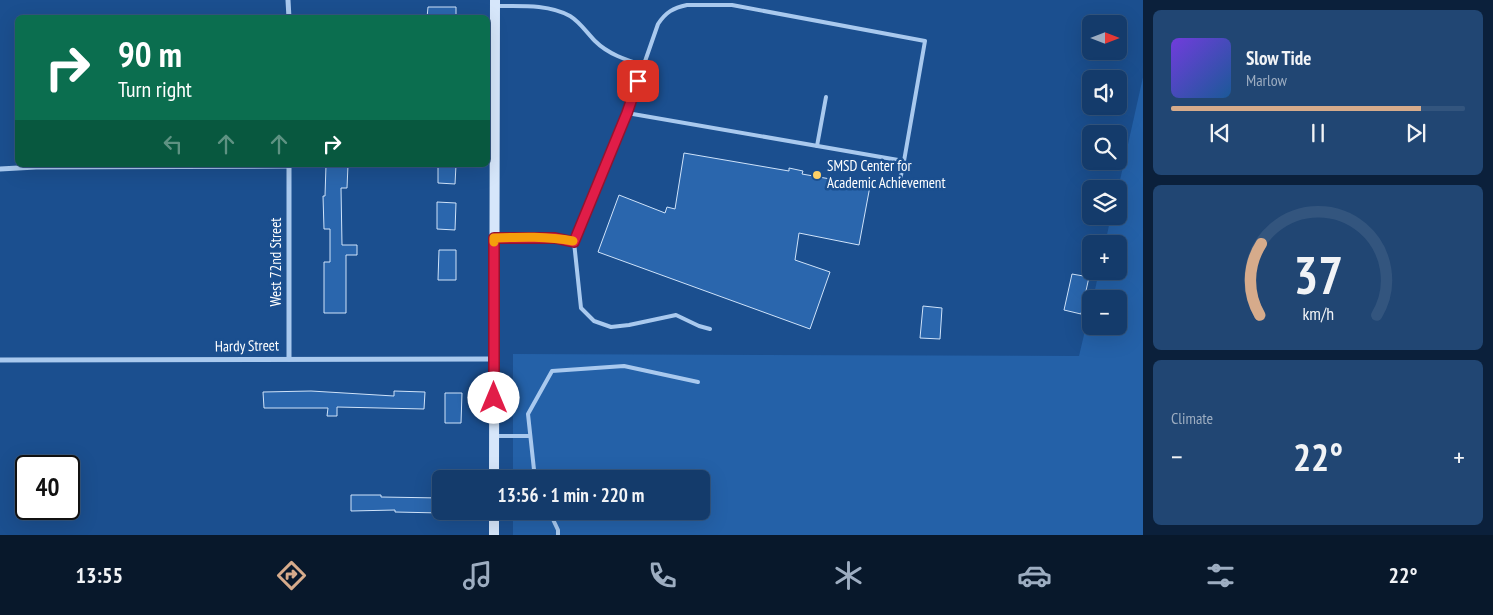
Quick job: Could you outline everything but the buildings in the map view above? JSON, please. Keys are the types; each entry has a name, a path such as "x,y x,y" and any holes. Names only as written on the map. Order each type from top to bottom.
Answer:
{"street":[{"path":"288,0 289,15"},
{"path":"494,470 495,3"},
{"path":"0,169 36,167"},
{"name":"West 72nd Street","path":"289,167 289,359"},
{"name":"Hardy Street","path":"0,360 494,359"},
{"path":"494,520 494,535"}],"lane":[{"path":"495,3 557,10 571,16 596,42 609,52 643,65"},
{"path":"710,329 676,315 611,327 594,321 581,308 574,242 627,113 658,24 665,14 675,7 687,5 732,6 925,41 900,180"},
{"path":"817,146 826,97"},
{"path":"627,113 904,161"},
{"path":"494,238 555,238 574,242"},
{"path":"534,470 528,414 552,371 624,366 698,382"},
{"path":"494,436 530,436"},
{"path":"553,520 558,530 558,535"}],"shaded area":[{"path":"1143,77 1143,535 513,535 513,520 710,520 710,470 513,470 513,354 1079,356 1084,335 1127,335 1127,290 1095,290 1097,280 1127,280 1127,235 1107,235 1109,225 1127,225 1127,180 1120,180 1122,170 1127,170 1127,149"}],"slow traffic":[{"path":"494,242 494,238 555,238 573,241"}],"place":[{"name":"SMSD Center for Academic Achievement","path":"817,175"}],"route":[{"path":"494,398 494,238 555,238 574,242 627,113 638,81"}]}
